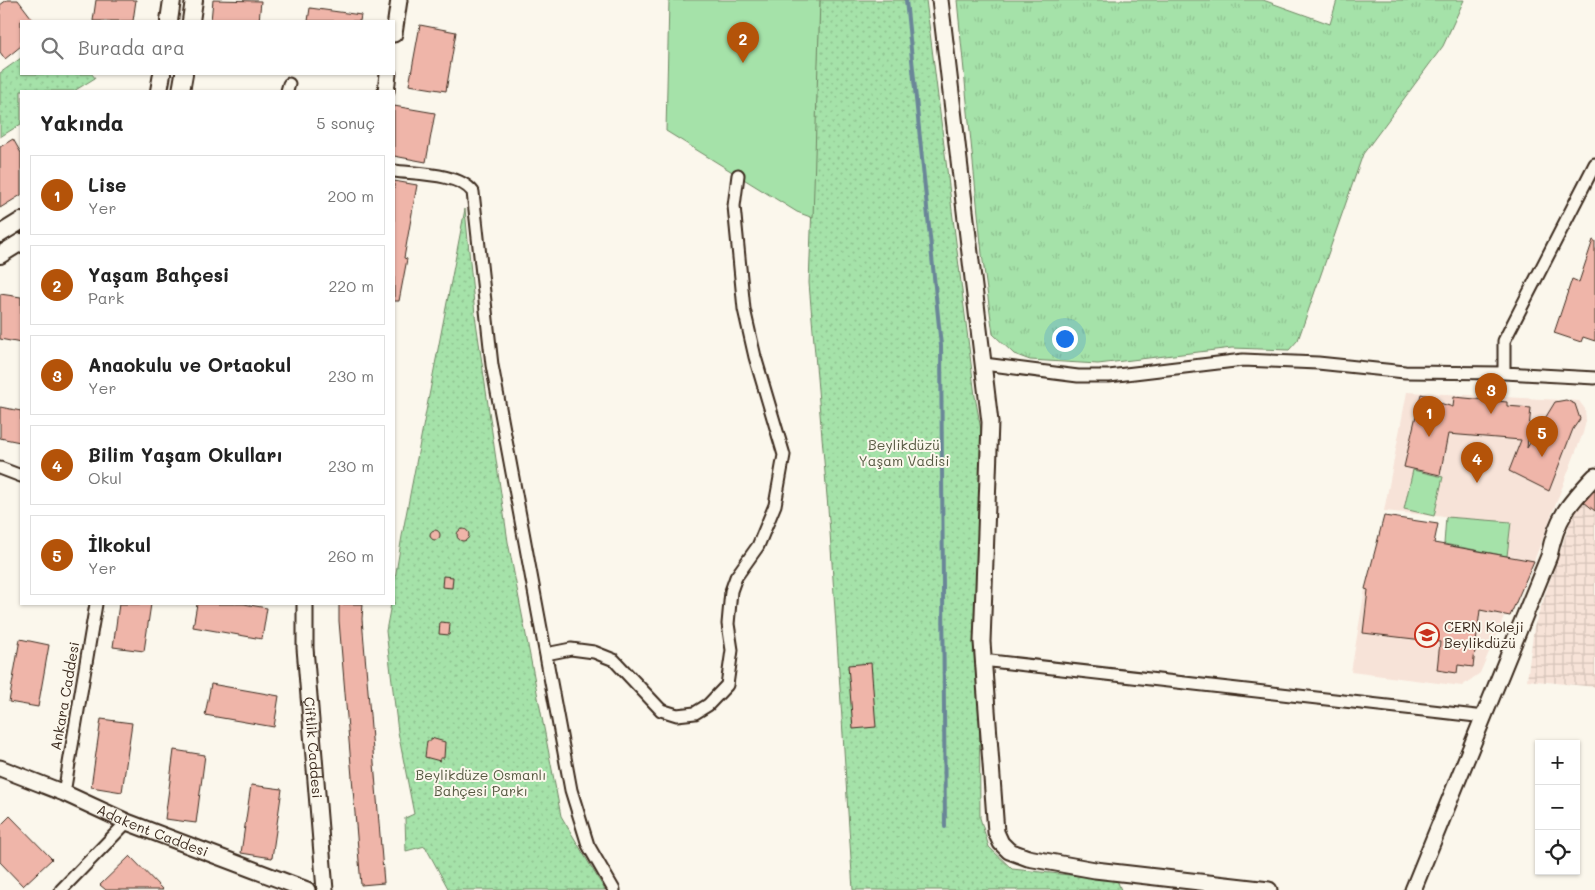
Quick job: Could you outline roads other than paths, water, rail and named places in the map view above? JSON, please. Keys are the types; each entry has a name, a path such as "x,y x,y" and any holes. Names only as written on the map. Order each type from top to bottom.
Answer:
{"main road":[{"path":"170,20 172,0"},
{"path":"191,20 194,0"},
{"path":"160,90 162,75"},
{"path":"181,90 184,75"},
{"path":"0,234 20,222"},
{"path":"0,255 20,243"}],"street":[{"path":"395,26 398,0"},
{"path":"940,0 990,422 982,660 993,816 996,832 1001,843 1010,851 1028,858 1095,870 1268,890"},
{"path":"386,90 388,75"},
{"path":"1504,373 1504,341 1595,164"},
{"path":"395,171 455,179 467,184 473,192 492,365 571,790 588,846 614,890"},
{"path":"546,654 571,649 594,652 614,660 661,710 677,715 695,713 708,705 726,685 732,650 728,624 730,591 736,577 758,546 775,505 784,455 755,357 744,309 734,206 738,175"},
{"path":"984,364 1078,376 1109,376 1243,360 1318,363 1406,372 1504,373 1595,378"},
{"path":"0,468 20,476"},
{"path":"1413,890 1549,556 1553,534 1564,509 1595,476"},
{"name":"Ankara Caddesi","path":"64,793 96,605"},
{"name":"Çiftlik Caddesi","path":"305,605 305,648 325,890"},
{"path":"982,660 1485,717"},
{"name":"Adakent Caddesi","path":"0,768 64,793 127,822 307,890"},
{"path":"61,890 127,822"}],"waterway":[{"path":"906,0 941,346 945,827"}],"place":[{"name":"Yaşam Bahçesi","path":"743,63"},
{"name":"Anaokulu ve Ortaokul","path":"1491,414"},
{"name":"Lise","path":"1429,437"},
{"name":"İlkokul","path":"1542,457"},
{"name":"Bilim Yaşam Okulları","path":"1477,483"},
{"name":"CERN Koleji Beylikdüzü","path":"1427,635"}],"park label":[{"name":"Beylikdüzü Yaşam Vadisi","path":"904,454"},
{"name":"Beylikdüze Osmanlı Bahçesi Parkı","path":"481,784"}]}
